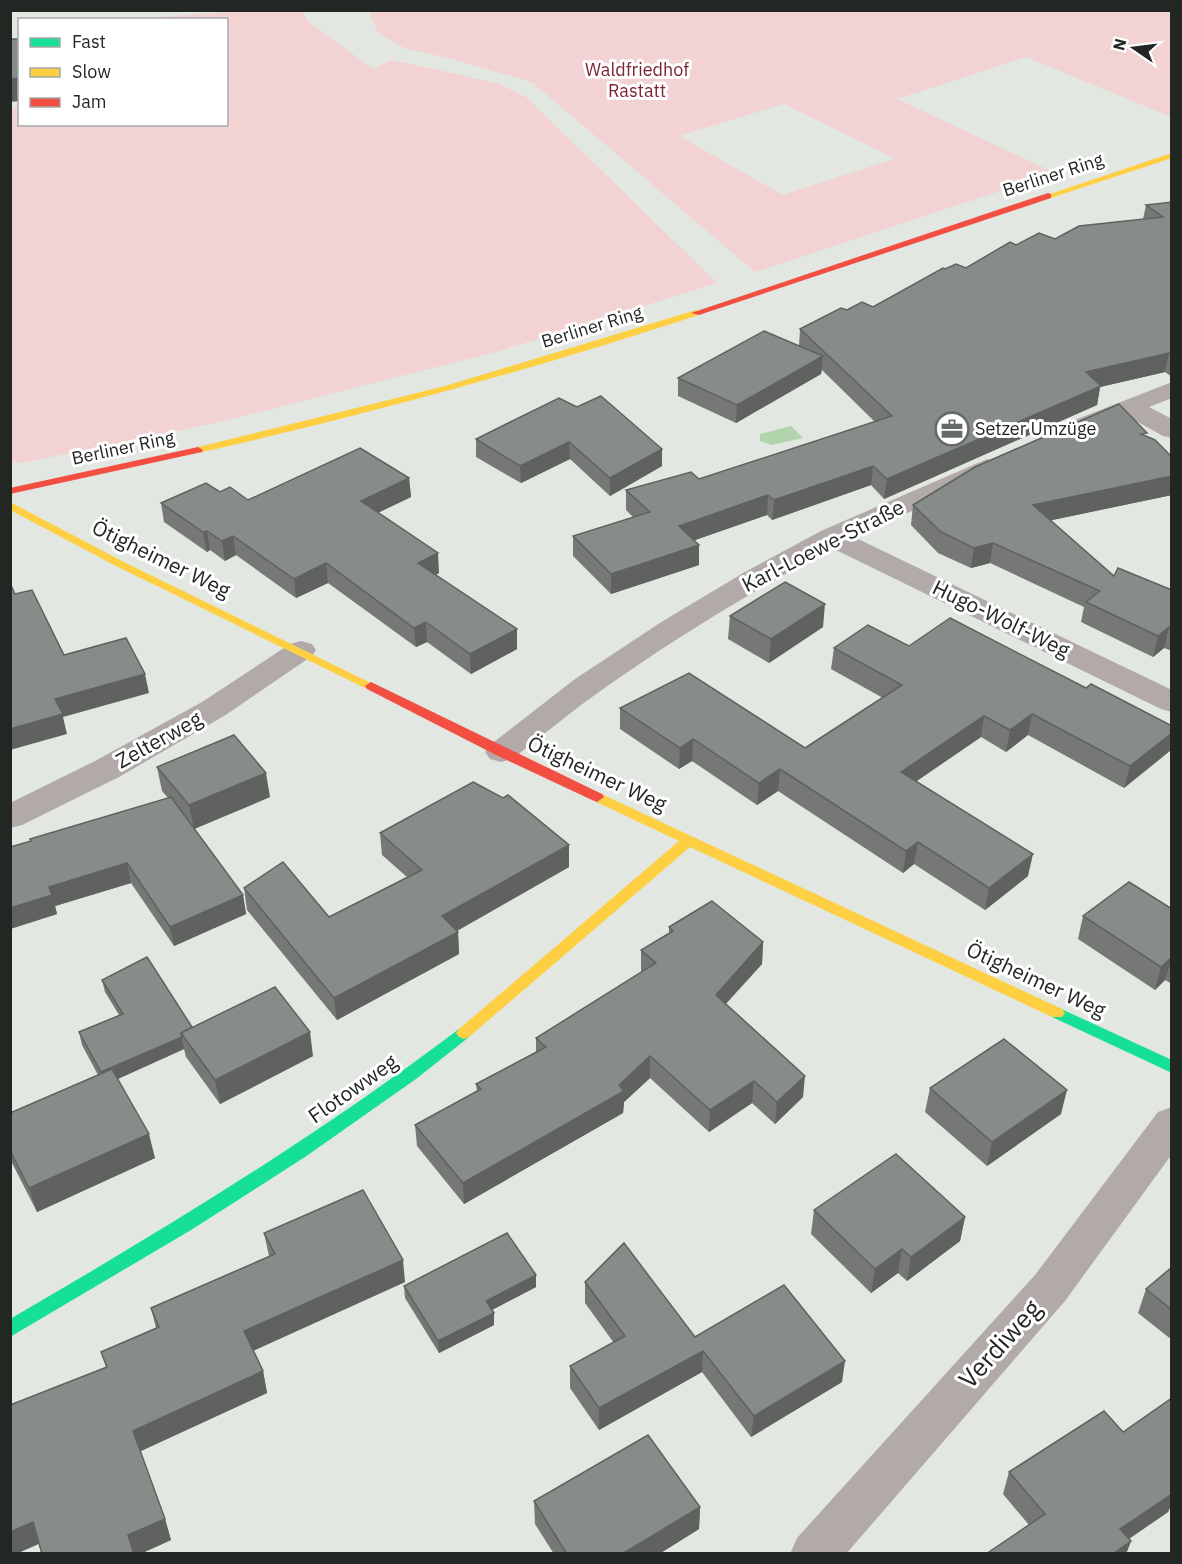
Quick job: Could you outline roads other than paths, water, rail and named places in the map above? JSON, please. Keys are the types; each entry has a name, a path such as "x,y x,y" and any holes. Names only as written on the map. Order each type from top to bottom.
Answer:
{"street":[{"name":"Berliner Ring","path":"10,491 373,409 618,339 1172,155"},
{"path":"1052,438 1172,389"},
{"path":"1127,406 1172,430"},
{"name":"Karl-Loewe-Straße","path":"501,752 586,686 674,627 755,578 831,537 1010,457"},
{"name":"Ötigheimer Weg","path":"10,505 120,564 301,650 501,752 1172,1067"},
{"name":"Hugo-Wolf-Weg","path":"831,537 1172,702"},
{"name":"Zelterweg","path":"10,817 106,769 213,709 301,650"},
{"name":"Flotowweg","path":"10,1329 216,1206 360,1112 494,1011 689,840"},
{"name":"Verdiweg","path":"814,1554 1050,1288 1172,1123"}],"place":[{"name":"Setzer Umzüge","path":"952,429"}],"park label":[{"name":"Waldfriedhof Rastatt","path":"637,80"}]}
